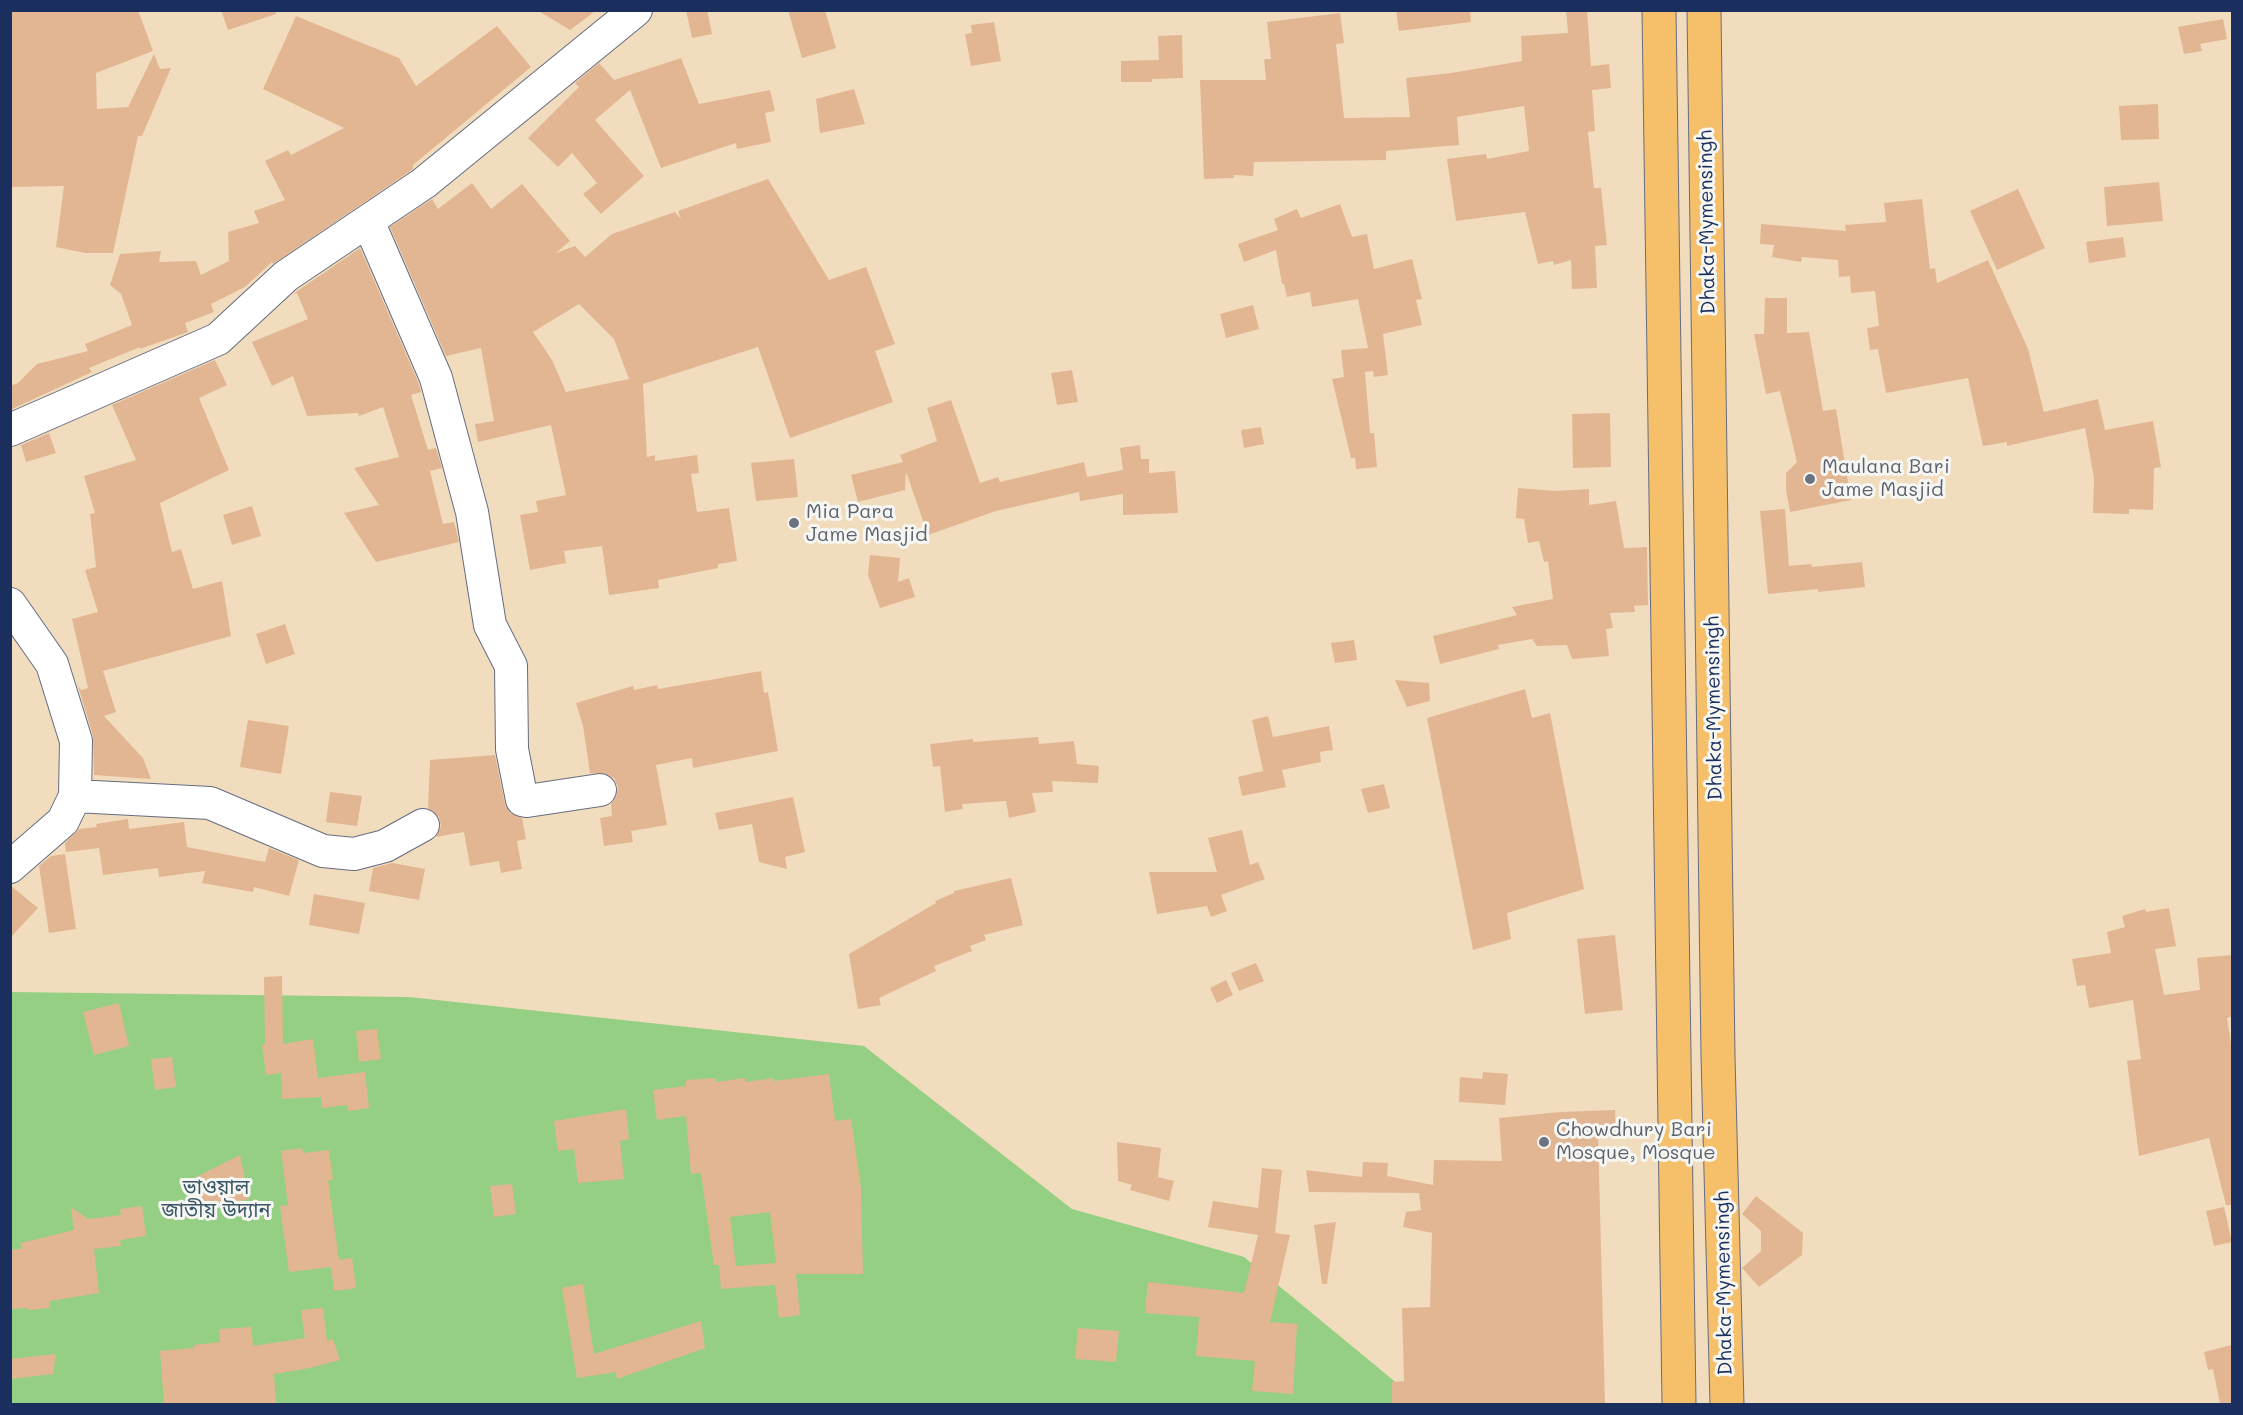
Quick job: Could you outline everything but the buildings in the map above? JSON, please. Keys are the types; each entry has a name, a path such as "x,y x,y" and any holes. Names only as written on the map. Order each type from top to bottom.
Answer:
{"highway":[{"path":"1659,10 1679,1404"},
{"name":"Dhaka-Mymensingh","path":"1704,10 1718,1056 1727,1404"}],"lane":[{"path":"10,430 218,339 286,276 424,183 636,10"},
{"path":"368,221 439,389 472,512 490,625 511,666 512,749 522,800 600,790"},
{"path":"10,604 52,664 76,741 75,796 63,820 10,867"},
{"path":"75,796 210,803 323,851 354,854 385,846 423,825"}],"green space":[{"name":"ভাওয়াল জাতীয় উদ্যান","path":"11,992 409,997 864,1046 1072,1209 1244,1257 1422,1404 11,1404"}],"place":[{"name":"Maulana Bari Jame Masjid","path":"1810,479"},
{"name":"Mia Para Jame Masjid","path":"794,523"},
{"name":"Chowdhury Bari Mosque, Mosque","path":"1544,1142"}]}
